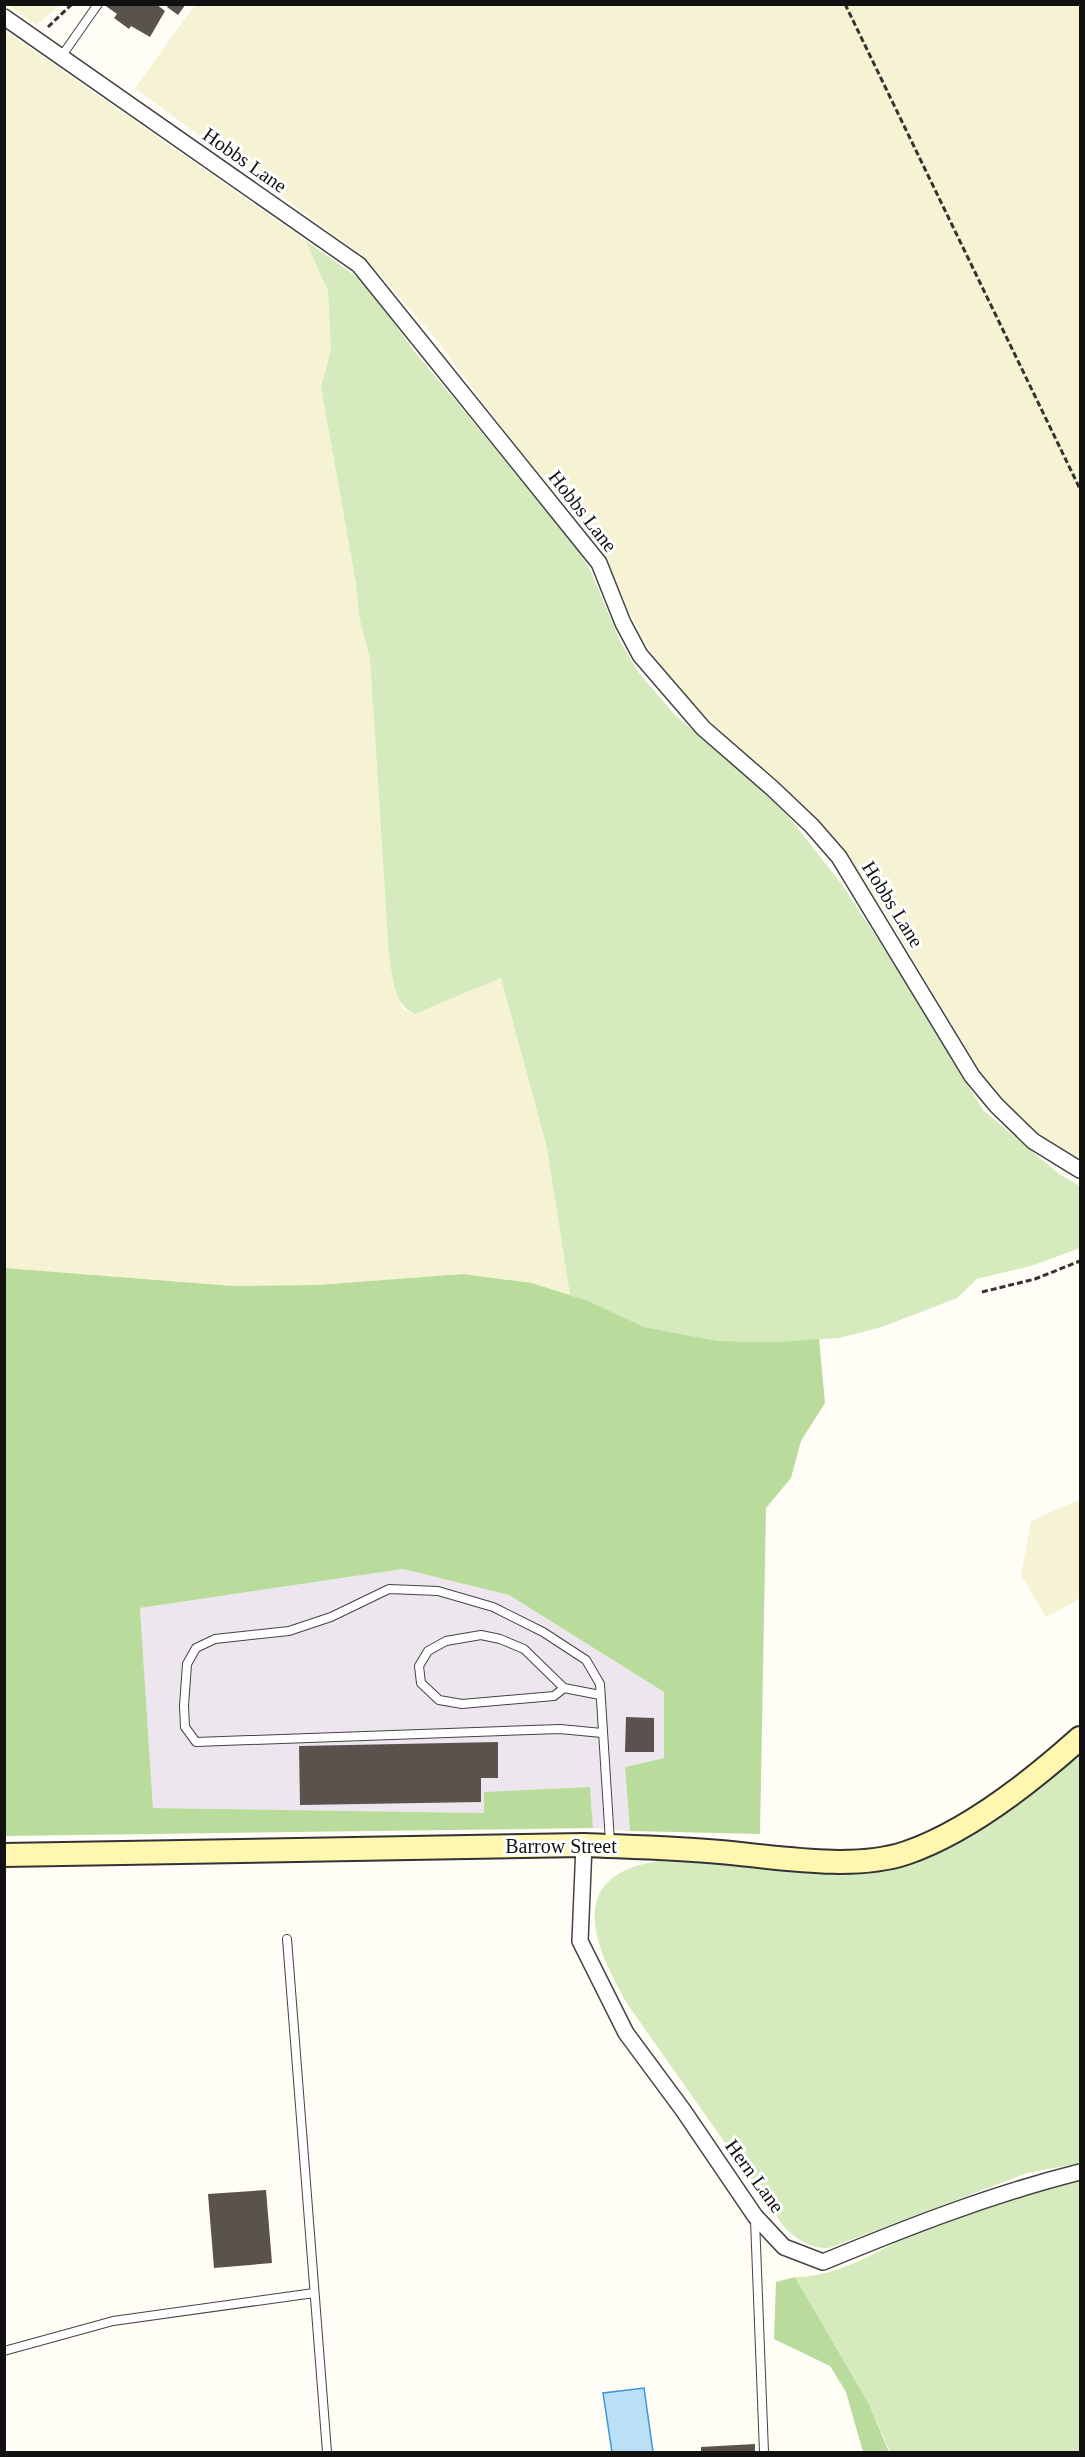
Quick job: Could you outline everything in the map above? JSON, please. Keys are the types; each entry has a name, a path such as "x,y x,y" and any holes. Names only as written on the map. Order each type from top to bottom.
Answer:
{"main road":[{"name":"Barrow Street","path":"4,1855 584,1845 664,1847 829,1861 879,1859 906,1853 950,1832 999,1802 1080,1738"}],"street":[{"name":"Hobbs Lane","path":"4,17 359,265 599,563 623,623 640,655 704,728 812,826 839,857 972,1076 996,1106 1033,1141 1080,1170"},
{"name":"Hern Lane","path":"584,1845 580,1941 598,1980 626,2033 683,2110 755,2216 784,2247 823,2262 926,2220 1027,2185 1080,2172"}],"lane":[{"path":"61,57 98,4"},
{"path":"602,1733 560,1729 196,1742 185,1727 187,1664 196,1648 215,1639 289,1631 331,1617 359,1601 389,1589 438,1591 493,1607 543,1632 586,1660 600,1684 610,1846"},
{"path":"564,1688 554,1696 462,1704 439,1700 421,1683 419,1666 428,1651 446,1641 481,1635 500,1639 524,1649 564,1688 600,1695"},
{"path":"287,1939 327,2452"},
{"path":"755,2216 764,2452"},
{"path":"4,2351 113,2321 314,2293"}],"path":[{"path":"35,38 72,4"},
{"path":"845,4 1080,489"},
{"path":"982,1293 1035,1279 1080,1262"}],"shaded area":[{"path":"8,5 61,5 36,25"},
{"path":"195,5 1080,5 1080,1162 1034,1130 987,1083 881,906 841,845 799,801 723,734 675,686 643,640 599,545 511,440 437,340 364,257 135,88"},
{"path":"4,30 305,240 328,291 331,349 321,387 356,584 359,616 370,659 389,956 399,1001 404,1010 416,1014 501,978 547,1148 570,1295 532,1283 463,1274 317,1285 233,1286 5,1268"},
{"path":"1080,1499 1080,1599 1046,1617 1021,1575 1031,1521"},
{"path":"403,1569 509,1595 664,1692 664,1758 625,1767 630,1831 593,1828 590,1787 484,1792 484,1813 153,1808 140,1608"}],"green space":[{"path":"305,240 364,282 415,352 578,549 591,572 621,643 639,673 675,715 759,787 789,817 843,886 894,964 983,1110 1059,1174 1080,1186 1080,1248 1034,1265 977,1279 957,1298 882,1327 839,1338 779,1342 718,1341 644,1327 570,1295 547,1148 501,978 415,1014 402,1004 395,990 389,956 370,659 359,616 356,584 321,387 331,349 328,291"},
{"path":"5,1268 233,1286 317,1285 463,1274 532,1283 588,1301 644,1327 718,1341 779,1342 819,1339 825,1403 801,1441 791,1478 766,1508 760,1834 630,1831 625,1767 664,1758 664,1692 509,1595 403,1569 140,1608 153,1808 484,1813 484,1792 590,1787 593,1828 5,1836"},
{"path":"1080,1753 1080,2163 1027,2173 829,2248 805,2243 785,2228 628,2005 605,1961 598,1938 595,1917 598,1898 608,1882 628,1869 658,1861 852,1872 1043,1784"},
{"path":"1080,2178 1080,2452 890,2452 869,2404 795,2277 831,2272 949,2219 1005,2199"},
{"path":"795,2277 869,2404 889,2452 863,2452 846,2392 830,2366 774,2339 776,2282"}],"water":[{"path":"644,2388 653,2452 612,2452 603,2393"}],"building":[{"path":"103,4 156,4 165,11 150,37 131,26 129,29 114,18 117,14"},
{"path":"169,4 186,4 178,15 167,7"},
{"path":"626,1717 654,1718 654,1752 625,1752"},
{"path":"498,1742 498,1778 481,1778 481,1802 300,1805 299,1746"},
{"path":"266,2190 272,2263 214,2268 208,2194"},
{"path":"755,2444 755,2452 701,2452 701,2447"}]}
